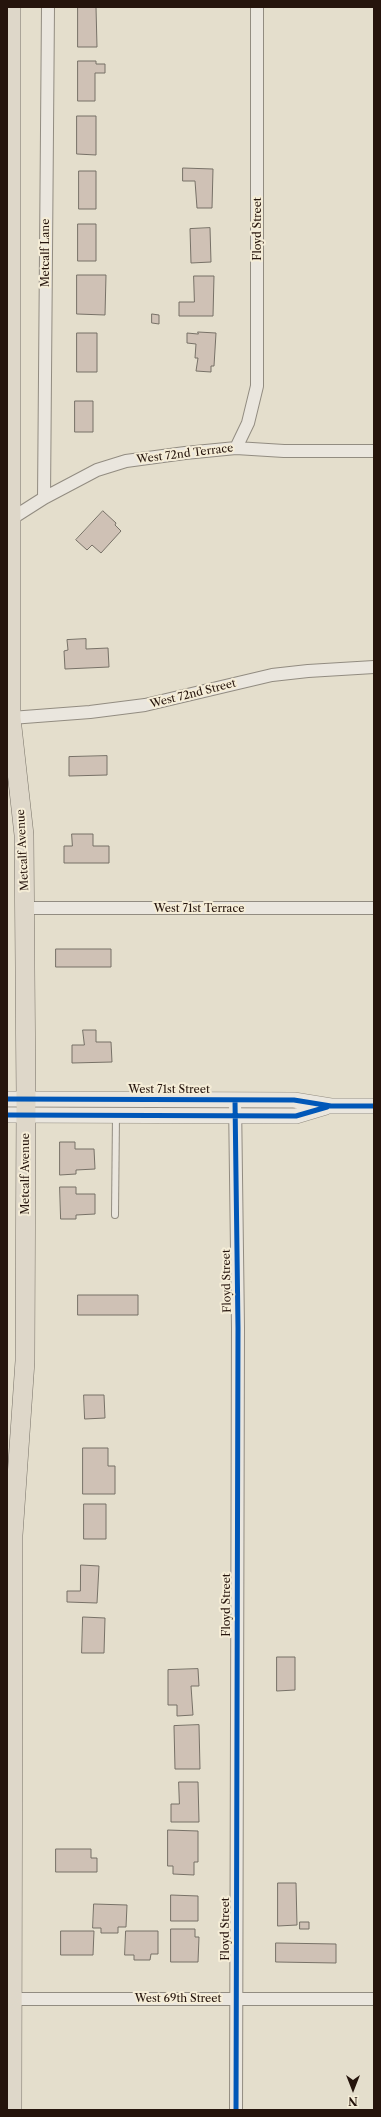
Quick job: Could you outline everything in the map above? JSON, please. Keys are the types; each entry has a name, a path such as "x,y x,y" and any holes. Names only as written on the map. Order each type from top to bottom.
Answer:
{"main road":[{"name":"Metcalf Avenue","path":"11,7 9,219 9,476 11,519 9,551 9,663 11,718 24,835 26,1107 25,1361 13,1535 10,1703 9,1999 12,2110"},
{"name":"Metcalf Avenue","path":"7,765 11,718"},
{"name":"Metcalf Avenue","path":"7,1472 13,1535"}],"street":[{"name":"Metcalf Lane","path":"44,498 48,7"},
{"name":"Floyd Street","path":"236,448 248,423 257,386 257,7"},
{"name":"West 72nd Terrace","path":"11,519 44,498 97,470 126,461 236,448 284,451 374,451"},
{"name":"West 72nd Street","path":"11,718 90,712 145,705 272,675 308,670 374,667"},
{"name":"West 71st Terrace","path":"25,908 374,908"},
{"name":"West 71st Street","path":"7,1099 26,1107 116,1115 296,1116 331,1106"},
{"name":"Floyd Street","path":"236,1100 238,1328 236,2110"},
{"name":"West 71st Street","path":"7,1115 26,1107 236,1100 294,1100 331,1106 374,1106"},
{"name":"West 69th Street","path":"9,1999 374,1999"}],"lane":[{"path":"115,1215 116,1115"}],"building":[{"path":"78,7 96,7 97,47 78,47"},
{"path":"78,61 96,61 96,64 105,64 105,73 95,73 95,101 78,101"},
{"path":"77,116 96,116 96,155 77,154"},
{"path":"183,168 213,169 212,208 197,208 195,181 183,181"},
{"path":"79,171 96,171 96,209 79,209"},
{"path":"78,224 96,224 96,261 78,261"},
{"path":"210,228 211,262 191,263 190,229"},
{"path":"77,275 106,275 105,315 77,314"},
{"path":"194,276 214,276 213,316 179,316 179,302 194,302"},
{"path":"152,314 159,315 159,324 152,323"},
{"path":"198,332 216,333 214,366 211,366 211,372 196,371 198,358 195,358 196,344 187,343 187,333 198,334"},
{"path":"77,333 97,333 97,372 77,372"},
{"path":"75,401 93,401 93,432 75,432"},
{"path":"103,511 116,523 115,525 121,531 101,553 92,545 87,550 76,540"},
{"path":"86,639 86,649 108,648 109,667 65,669 64,651 68,650 67,640"},
{"path":"107,756 107,775 69,776 69,757"},
{"path":"72,834 93,834 93,846 109,846 109,863 64,863 64,846 72,846"},
{"path":"56,949 111,949 111,967 56,967"},
{"path":"83,1030 96,1030 96,1042 111,1042 112,1062 72,1063 72,1045 84,1045"},
{"path":"60,1142 75,1142 75,1149 94,1149 95,1169 76,1170 76,1174 60,1175"},
{"path":"60,1187 76,1187 76,1194 95,1194 95,1214 76,1215 76,1219 61,1219"},
{"path":"78,1295 138,1295 138,1315 78,1315"},
{"path":"84,1395 104,1395 105,1418 85,1419"},
{"path":"83,1448 108,1448 108,1466 115,1466 115,1494 83,1494"},
{"path":"84,1504 106,1504 106,1539 84,1539"},
{"path":"81,1565 99,1566 97,1603 67,1602 67,1591 80,1591"},
{"path":"83,1617 105,1618 104,1653 82,1653"},
{"path":"277,1657 295,1657 295,1690 277,1691"},
{"path":"198,1669 199,1686 191,1686 193,1715 177,1716 177,1705 168,1705 168,1670"},
{"path":"199,1725 200,1769 175,1769 174,1726"},
{"path":"179,1782 198,1782 199,1822 171,1822 171,1804 179,1804"},
{"path":"168,1830 198,1831 198,1862 194,1862 194,1875 173,1874 173,1866 168,1866"},
{"path":"56,1849 91,1849 91,1858 97,1858 97,1872 56,1872"},
{"path":"278,1883 296,1883 297,1925 278,1926"},
{"path":"171,1895 198,1896 198,1921 171,1921"},
{"path":"94,1904 127,1905 126,1927 118,1927 118,1933 101,1933 101,1928 93,1928"},
{"path":"300,1922 309,1922 309,1929 300,1929"},
{"path":"171,1929 195,1929 195,1937 199,1937 198,1962 171,1962"},
{"path":"61,1931 94,1931 93,1955 61,1955"},
{"path":"126,1931 158,1931 158,1954 151,1954 150,1960 134,1960 134,1955 125,1955"},
{"path":"276,1943 336,1944 336,1963 276,1962"}],"cycle path":[{"path":"7,1099 294,1100 331,1106 374,1106"},
{"path":"235,1100 238,1328 236,2110"},
{"path":"7,1115 296,1116 327,1107"}]}
